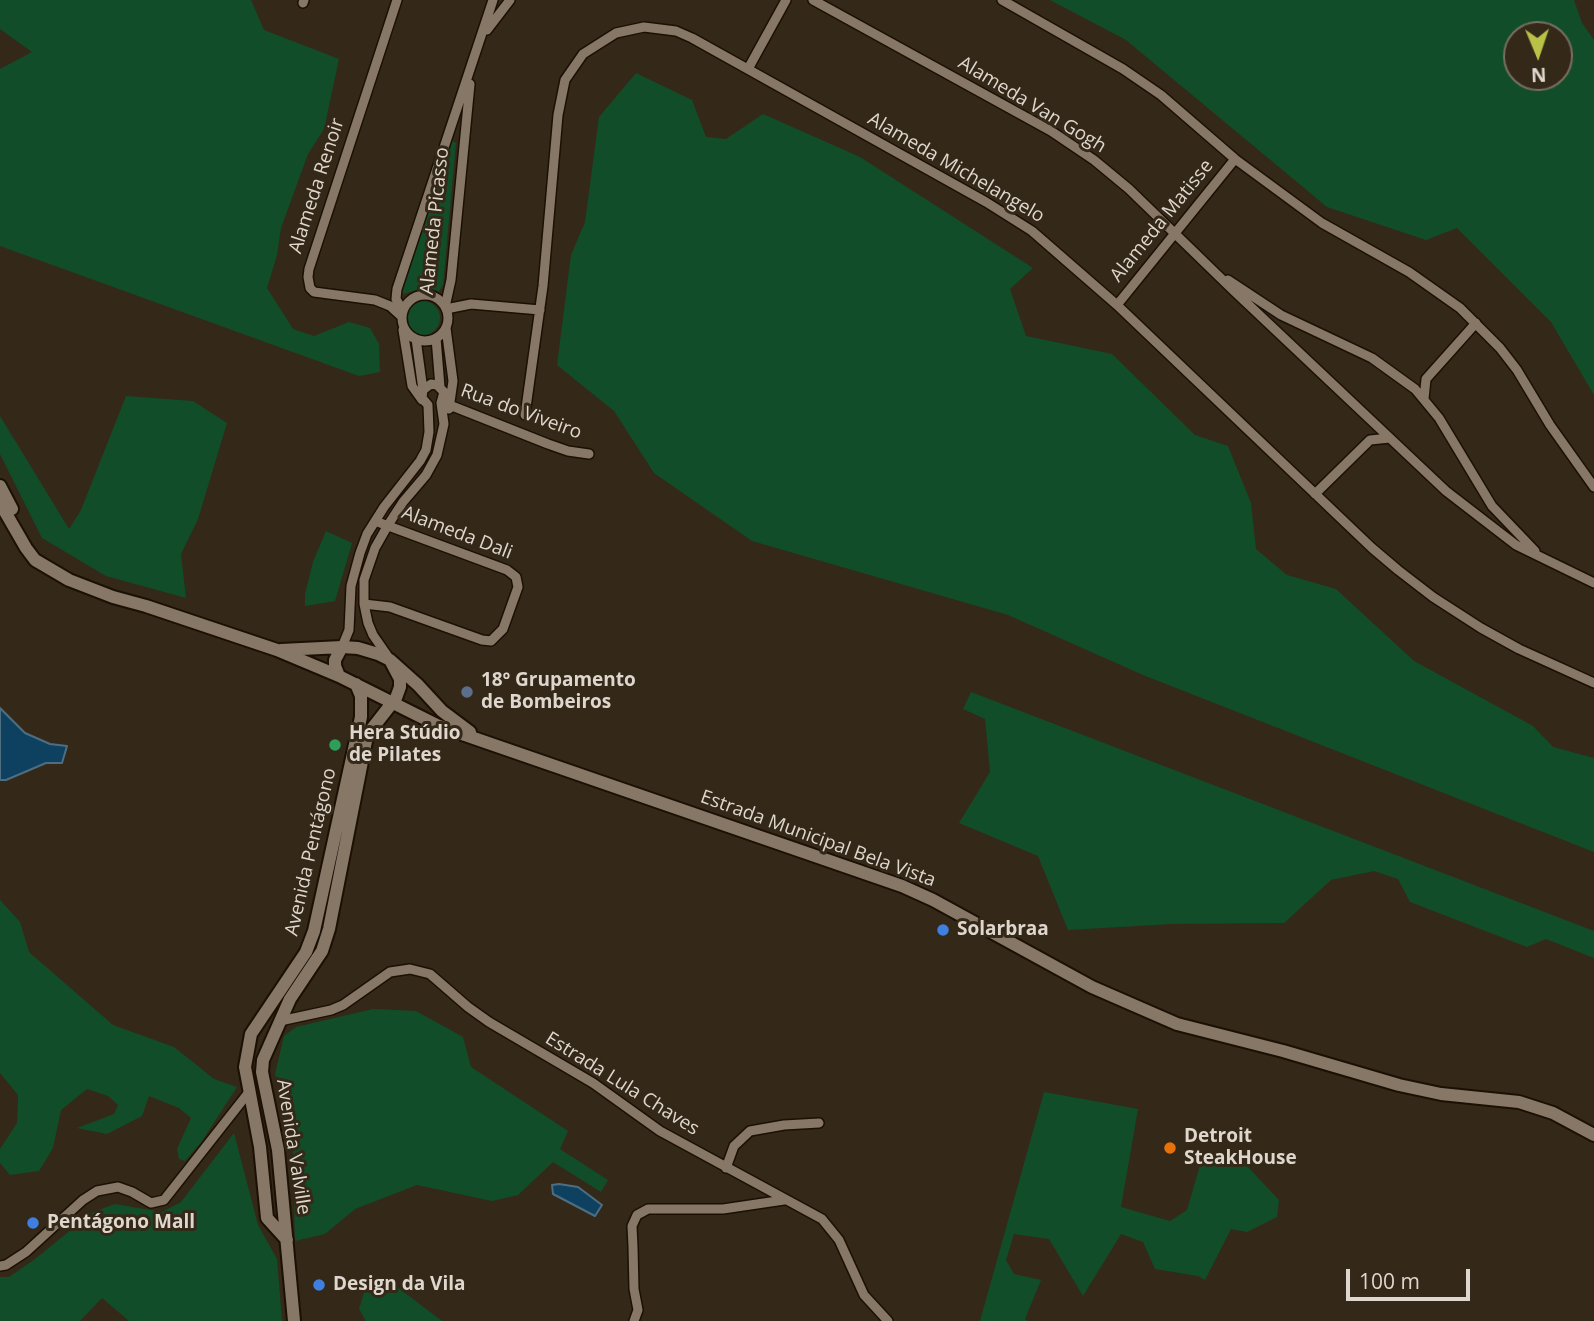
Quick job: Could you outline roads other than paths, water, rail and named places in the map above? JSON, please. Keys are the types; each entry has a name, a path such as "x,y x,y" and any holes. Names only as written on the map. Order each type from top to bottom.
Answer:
{"main road":[{"name":"Estrada Municipal Bela Vista","path":"0,486 30,540 44,558 146,606"},
{"name":"Estrada Municipal Bela Vista","path":"0,503 26,548 46,568 69,580 277,650 356,684 424,720 902,886 933,900 1092,987 1177,1024 1399,1085 1441,1094 1519,1102 1553,1113 1594,1135"},
{"name":"Alameda Picasso","path":"277,650 342,647 368,650 390,660 442,711 484,741"},
{"path":"339,676 335,660 342,647"},
{"path":"390,660 401,684 392,704"},
{"name":"Avenida Pentágono","path":"246,1056 251,1034 306,952 314,931 361,717 361,696 356,684"},
{"name":"Avenida Pentágono","path":"262,1066 290,999 322,951 329,929 366,741 371,730 392,704"},
{"path":"245,1072 252,1076 262,1066 261,1055 255,1052 246,1056"},
{"name":"Avenida Valville","path":"246,1056 245,1072 260,1147 267,1218 287,1240"},
{"name":"Avenida Valville","path":"262,1066 278,1150 294,1321"},
{"path":"263,1179 268,1189 275,1192 282,1188"}],"street":[{"name":"Alameda Renoir","path":"397,0 308,277 310,288 314,292 375,300 390,306 402,318"},
{"name":"Alameda Picasso","path":"342,647 351,624 350,599 354,569 367,534 426,450 429,432 427,405 412,386 402,318 396,299 397,289 494,0"},
{"name":"Alameda Picasso","path":"482,37 510,0"},
{"path":"748,69 786,0"},
{"name":"Alameda Van Gogh","path":"813,0 1072,145 1129,188 1426,473 1486,524 1516,545 1594,583"},
{"path":"1002,0 1123,69 1168,101 1235,159 1330,228 1409,272 1445,297 1476,323 1517,370 1550,425 1594,487"},
{"name":"Alameda Michelangelo","path":"525,415 540,310 559,104 565,80 583,54 616,33 644,27 660,28 692,38 1012,217 1049,244 1117,305 1372,548 1433,597 1519,649 1594,682"},
{"name":"Alameda Picasso","path":"445,308 451,280 463,139 475,58"},
{"name":"Alameda Picasso","path":"448,135 457,135 463,139"},
{"name":"Alameda Matisse","path":"1117,305 1235,159"},
{"name":"Alameda Van Gogh","path":"1212,270 1281,315 1372,358 1406,383 1424,399 1445,426 1497,512 1551,564"},
{"name":"Alameda Picasso","path":"390,660 373,635 364,604 364,580 368,565 388,525 432,466 437,455 444,424 445,403 453,381 445,308 433,296 419,296 407,304 402,318"},
{"path":"445,308 471,304 540,310"},
{"path":"1273,326 1281,315"},
{"path":"402,318 410,336 416,340 429,341 446,328"},
{"path":"1424,399 1426,379 1476,323"},
{"path":"436,338 440,387"},
{"path":"416,340 422,398 427,405 445,403 444,392 440,387 431,384 423,390"},
{"path":"1406,383 1426,379"},
{"name":"Rua do Viveiro","path":"445,403 548,444 589,454"},
{"path":"1370,440 1371,420"},
{"path":"1315,494 1370,440 1390,438"},
{"path":"1486,524 1494,519 1497,512"},
{"name":"Alameda Dali","path":"364,604 390,607 491,641 503,629 518,587 516,577 507,570 375,521"},
{"name":"Estrada Lula Chaves","path":"280,1021 343,1005 390,972 399,969 421,970 430,974 489,1022 593,1083 660,1131 828,1224 839,1240 864,1296 888,1321"},
{"path":"290,999 293,1010 300,1015"},
{"path":"0,1266 26,1252 83,1200 97,1191 118,1187 151,1203 164,1200 249,1092"},
{"path":"726,1168 734,1146 750,1131 819,1123"},
{"path":"634,1321 638,1310 634,1289 632,1226 637,1214 648,1209 723,1209 784,1200"}],"water":[{"path":"0,708 25,733 50,744 67,746 62,763 46,763 0,780"},
{"path":"552,1185 578,1187 602,1205 595,1216 553,1194"}],"place":[{"name":"18º Grupamento de Bombeiros","path":"467,692"},
{"name":"Hera Stúdio de Pilates","path":"335,745"},
{"name":"Solarbraa","path":"943,930"},
{"name":"Detroit SteakHouse","path":"1170,1148"},
{"name":"Pentágono Mall","path":"33,1223"},
{"name":"Design da Vila","path":"319,1285"}]}
